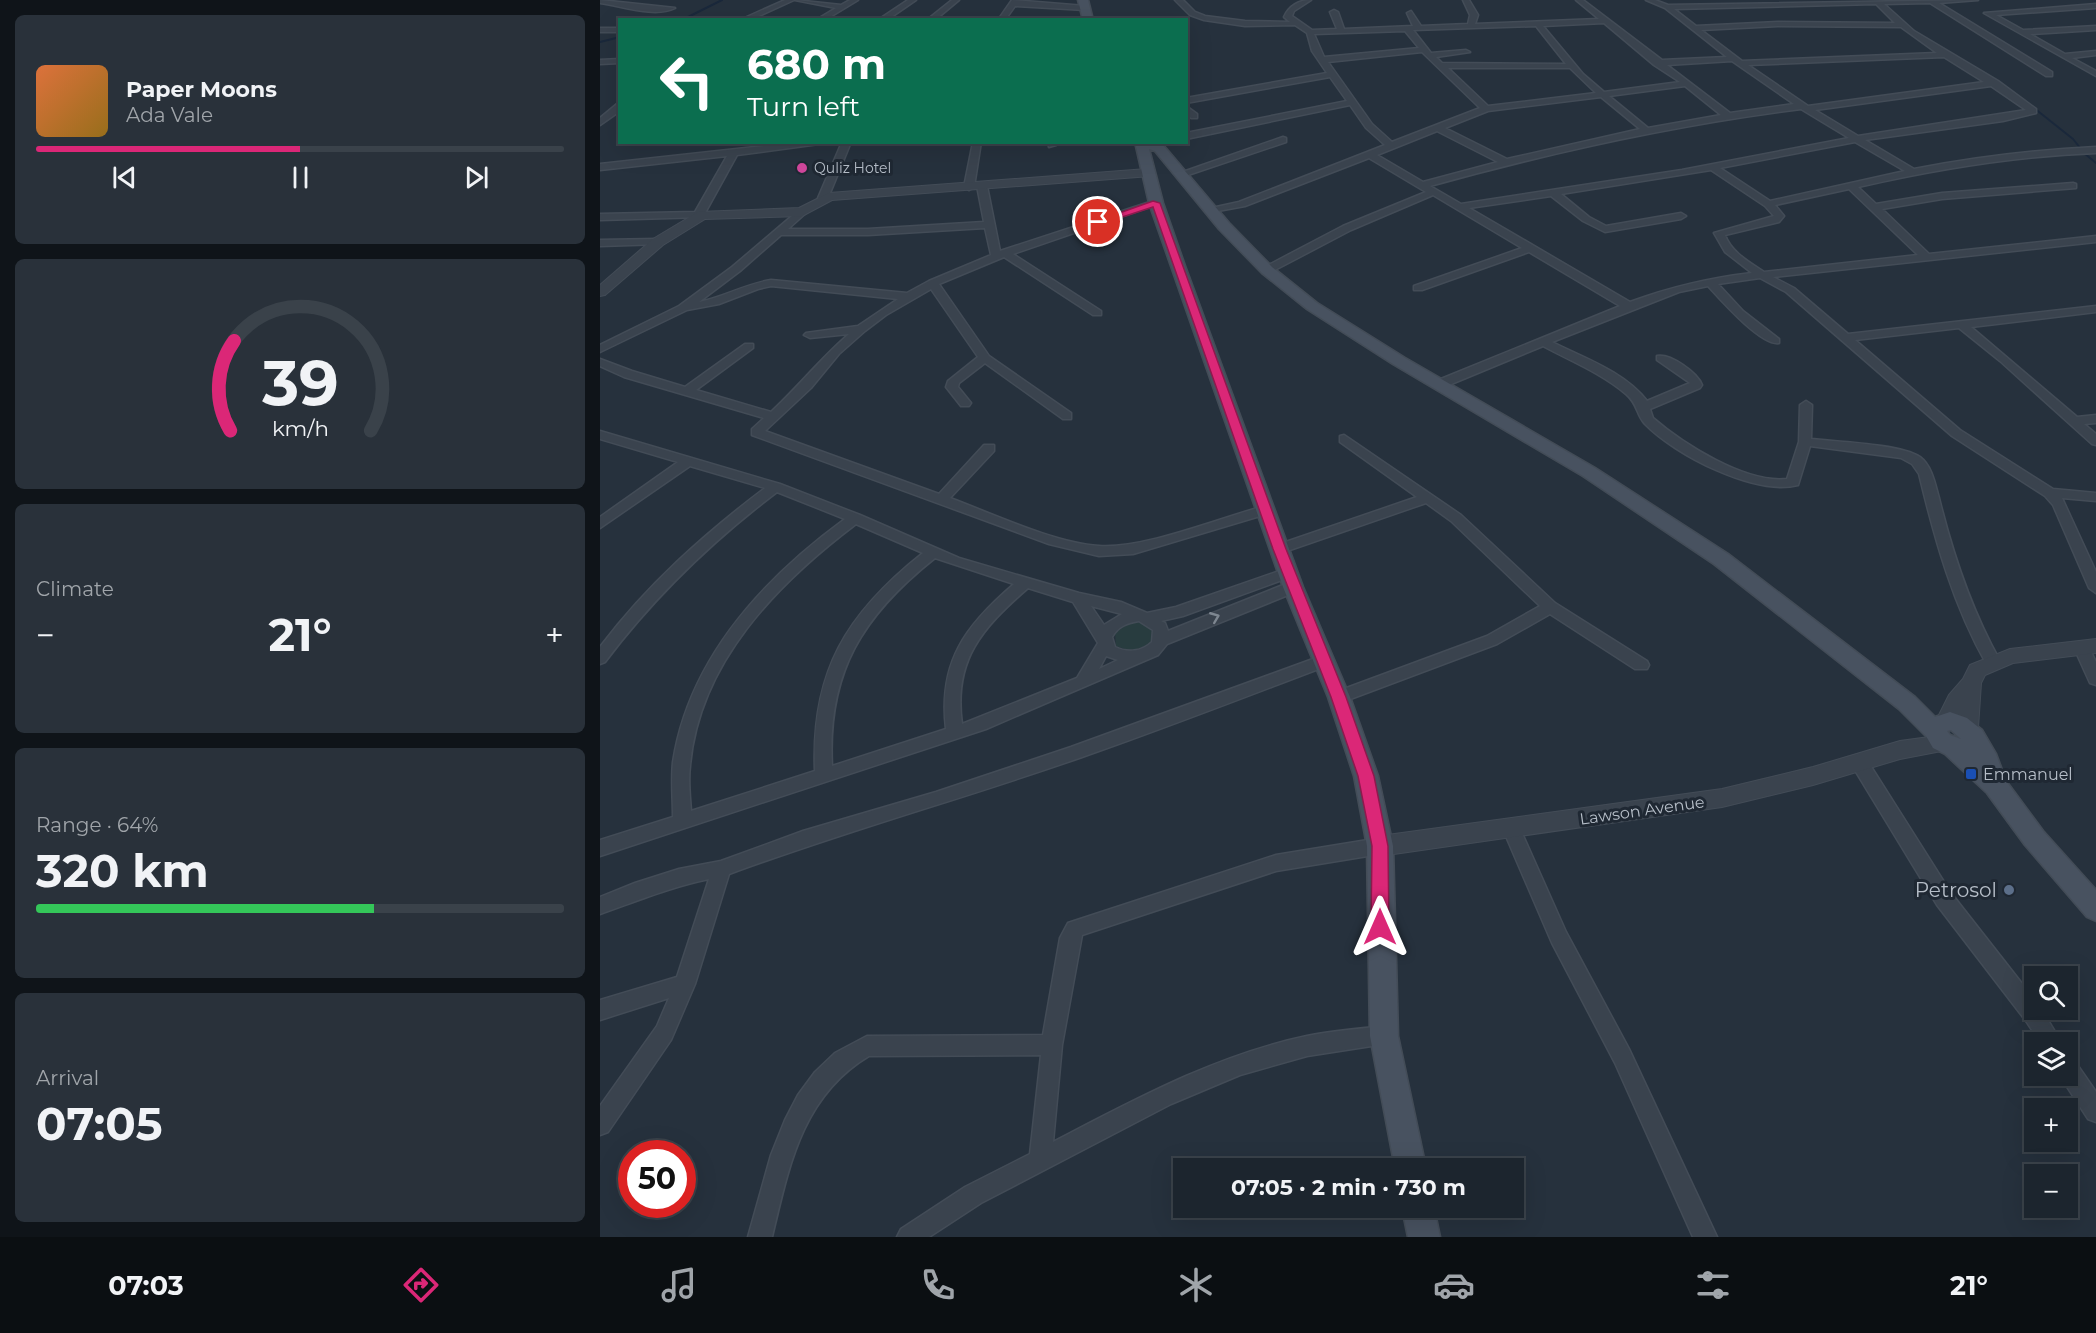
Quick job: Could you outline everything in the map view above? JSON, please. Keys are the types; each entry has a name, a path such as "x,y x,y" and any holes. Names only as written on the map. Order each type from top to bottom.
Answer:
{"main road":[{"path":"1147,144 1147,173 1156,203 1279,549 1339,697 1366,776 1380,846 1384,1036 1408,1158"},
{"path":"1149,144 1159,148 1210,211 1267,270 1312,306 1589,472 1721,559 1949,733 1996,786 2034,838 2096,909"},
{"path":"1420,1218 1424,1237"}],"street":[{"path":"748,18 791,0"},
{"path":"798,0 843,7"},
{"path":"823,18 855,0"},
{"path":"884,18 913,0"},
{"path":"933,18 956,0"},
{"path":"1178,0 1185,4 1194,15 1211,19 1280,25 1297,23"},
{"path":"1308,0 1289,12 1288,17 1310,32 1322,60 1369,126 1390,145"},
{"path":"1466,0 1474,15 1471,26"},
{"path":"1579,0 1684,84 1727,115"},
{"path":"1649,0 1667,7 1804,107 1911,171"},
{"path":"1667,7 1721,2 1879,3 1975,0"},
{"path":"2066,0 2079,7"},
{"path":"600,1 628,4 648,10 674,6 654,17"},
{"path":"1003,18 1015,2 1084,4"},
{"path":"1933,2 2049,74"},
{"path":"1458,207 1712,167 1855,139 2032,112 1995,83 1902,25 1879,3"},
{"path":"2096,6 1989,13 2096,74"},
{"path":"1334,12 1341,29"},
{"path":"1411,13 1418,28"},
{"path":"1310,32 1341,29 1539,25 1608,21"},
{"path":"1697,28 1754,24 1902,25"},
{"path":"1539,25 1571,66 1601,94 1645,129"},
{"path":"1407,28 1427,52 1486,109"},
{"path":"2024,32 2096,28"},
{"path":"600,30 618,30"},
{"path":"1322,60 1427,52 1466,52"},
{"path":"2029,61 2049,61 2096,53"},
{"path":"1657,63 1949,55"},
{"path":"600,62 618,61"},
{"path":"1441,65 1458,67 1571,66"},
{"path":"1448,72 1458,67"},
{"path":"1188,101 1332,74"},
{"path":"1421,185 1504,161 1645,129 1727,115 1995,83"},
{"path":"1210,211 1242,204 1486,109 1684,84"},
{"path":"1188,136 1352,102"},
{"path":"601,121 618,108"},
{"path":"1188,110 1194,116"},
{"path":"1436,127 1504,161"},
{"path":"1182,174 1283,140"},
{"path":"600,168 732,154 766,146 798,144"},
{"path":"823,198 847,144"},
{"path":"977,144 975,186 1000,254 1097,313"},
{"path":"1768,204 1911,171 2056,152 2096,150"},
{"path":"600,292 658,242 700,215 732,154"},
{"path":"1369,154 1629,306"},
{"path":"1712,167 1768,204 1779,216 1778,219 1722,232 1718,236 1760,276 1790,290 1956,433 2050,493 2059,504 2096,588"},
{"path":"600,349 683,308 802,212 823,198 1147,173"},
{"path":"1852,186 1926,257"},
{"path":"1876,207 1942,196 2073,186"},
{"path":"1267,270 1356,224 1431,192"},
{"path":"1552,192 1586,219 1605,229 1681,216"},
{"path":"1156,203 1000,254 933,283 861,329 834,352 807,385 756,430 757,433 1054,541 1099,551 1133,549 1265,510"},
{"path":"600,217 802,212"},
{"path":"779,232 868,232 988,225"},
{"path":"1440,384 1629,306 1676,289 1709,281 2096,239"},
{"path":"600,243 658,242"},
{"path":"1418,288 1531,249"},
{"path":"1790,290 1797,271"},
{"path":"1709,281 1739,313 1775,341"},
{"path":"683,308 715,302 755,286 771,283 910,297"},
{"path":"933,283 973,344 985,358 1067,417"},
{"path":"1844,338 2096,309"},
{"path":"1959,323 2096,441"},
{"path":"810,335 861,329"},
{"path":"1542,341 1622,385 1644,407 1650,422 1691,450 1731,470 1768,482 1787,484 1793,482 1805,442 1806,405"},
{"path":"687,391 749,346"},
{"path":"965,403 952,387 954,381 985,358"},
{"path":"1644,407 1696,385 1694,379 1661,358"},
{"path":"600,362 628,374 772,416"},
{"path":"2074,421 2096,419"},
{"path":"1344,439 1428,498 1483,541 1550,607 1641,665"},
{"path":"603,440 688,461 775,487 855,518 932,553 1078,598 1116,606 1144,617 1160,627 1161,640"},
{"path":"1805,442 1897,453 1911,457 1921,465 1926,474 1946,552 1966,611 1992,661"},
{"path":"940,501 989,448"},
{"path":"600,524 688,461"},
{"path":"600,658 662,580 724,525 775,487"},
{"path":"2050,493 2096,497"},
{"path":"1279,549 1428,498"},
{"path":"682,819 682,761 700,699 717,665 748,615 785,572 855,518"},
{"path":"824,776 823,714 840,655 862,619 886,591 932,553"},
{"path":"600,848 682,819 955,734 1031,706 1084,680 1142,656 1157,646 1161,640 1291,580"},
{"path":"955,734 950,696 958,660 968,642 990,614 1026,582"},
{"path":"1084,680 1112,624 1120,620 1179,612 1262,592"},
{"path":"1078,598 1114,654 1122,657 1142,656"},
{"path":"1339,697 1492,640 1550,607"},
{"path":"1949,733 1977,670 1992,661 2032,653 2089,648 2096,679"},
{"path":"600,906 635,891 679,877 721,869 803,839 936,800 1148,728 1324,661"},
{"name":"Lawson Avenue","path":"1380,846 1722,798 1859,762 1949,733"},
{"path":"1859,762 1944,899 2045,1032"},
{"path":"1511,826 1558,937 1622,1056 1705,1237"},
{"path":"1040,1160 1052,1045 1070,938 1076,929 1276,863 1380,846"},
{"path":"600,1124 664,1033 685,984 721,869"},
{"path":"600,1010 685,984"},
{"path":"909,1237 974,1195 1164,1096 1240,1065 1307,1046 1384,1036"},
{"path":"760,1237 784,1148 805,1105 828,1072 849,1054 867,1046 1052,1045"},
{"path":"2078,1084 2096,1111"}],"green space":[{"path":"1129,623 1141,623 1151,628 1153,636 1149,645 1131,651 1116,646 1115,633"}],"waterway":[{"path":"686,18 722,0"},
{"path":"600,42 618,38"},
{"path":"2034,108 2073,139 2081,149"},
{"path":"2084,153 2096,163"}],"place":[{"name":"Quliz Hotel","path":"802,168"},
{"name":"Emmanuel","path":"1971,774"},
{"name":"Petrosol","path":"2009,890"}],"route":[{"path":"1098,222 1156,203 1279,549 1339,697 1366,776 1380,846 1380,927"}]}
